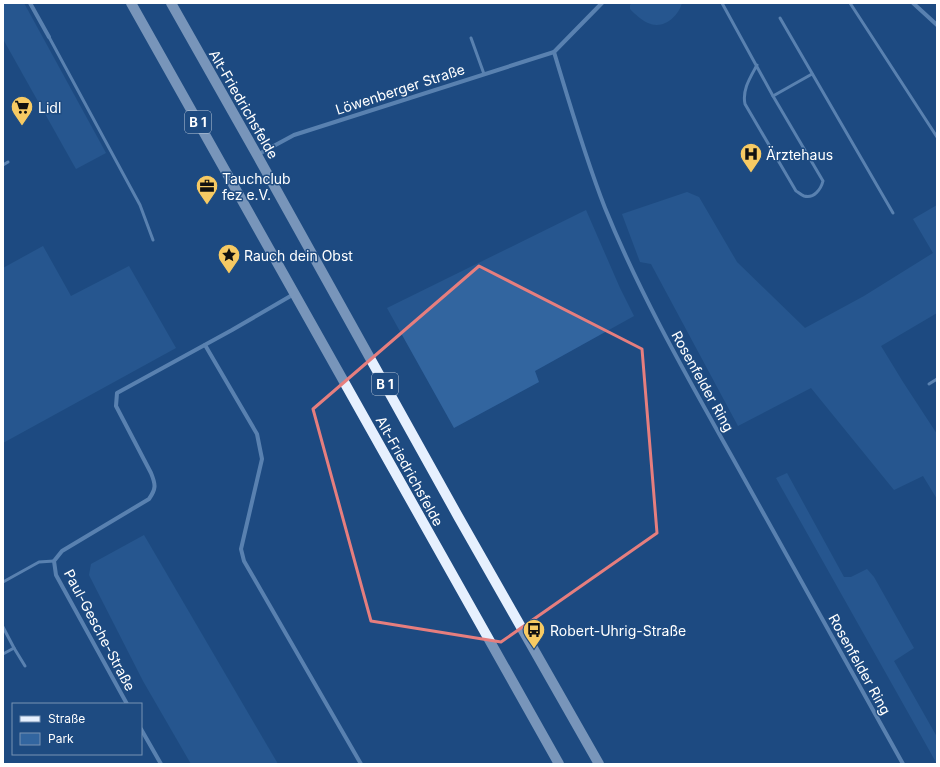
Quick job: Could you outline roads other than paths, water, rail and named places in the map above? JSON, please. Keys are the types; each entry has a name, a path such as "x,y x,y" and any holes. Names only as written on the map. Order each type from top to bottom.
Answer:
{"main road":[{"name":"Alt-Friedrichsfelde","path":"131,3 559,764"},
{"name":"Alt-Friedrichsfelde","path":"171,3 599,764"}],"street":[{"path":"30,3 49,37"},
{"path":"554,52 602,3"},
{"path":"912,3 937,25"},
{"name":"Löwenberger Straße","path":"257,155 294,134 554,52"},
{"name":"Rosenfelder Ring","path":"554,52 586,159 605,209 633,271 661,327 710,417 903,764"},
{"name":"Paul-Gesche-Straße","path":"126,703 56,575 54,561 62,551 149,499 153,492 155,483 152,474 116,406 117,393 294,294"},
{"path":"205,345 257,434 262,459 241,549 244,561 360,764"},
{"path":"142,731 161,764"}],"lane":[{"path":"722,3 823,181 818,192 811,196 804,196 796,191 745,104 744,98 747,84 757,66"},
{"path":"850,3 937,137"},
{"path":"780,18 893,213"},
{"path":"49,37 140,205 153,240"},
{"path":"471,38 484,74"},
{"path":"774,96 812,74"},
{"path":"3,164 8,162"},
{"path":"929,384 937,379"},
{"path":"3,582 39,562 54,561"},
{"path":"3,627 25,666"},
{"path":"3,654 14,648"}],"place":[{"name":"Lidl","path":"22,126"},
{"name":"Ärztehaus","path":"751,174"},
{"name":"Tauchclub fez e.V.","path":"207,206"},
{"name":"Rauch dein Obst","path":"229,274"},
{"name":"Robert-Uhrig-Straße","path":"534,650"}]}
